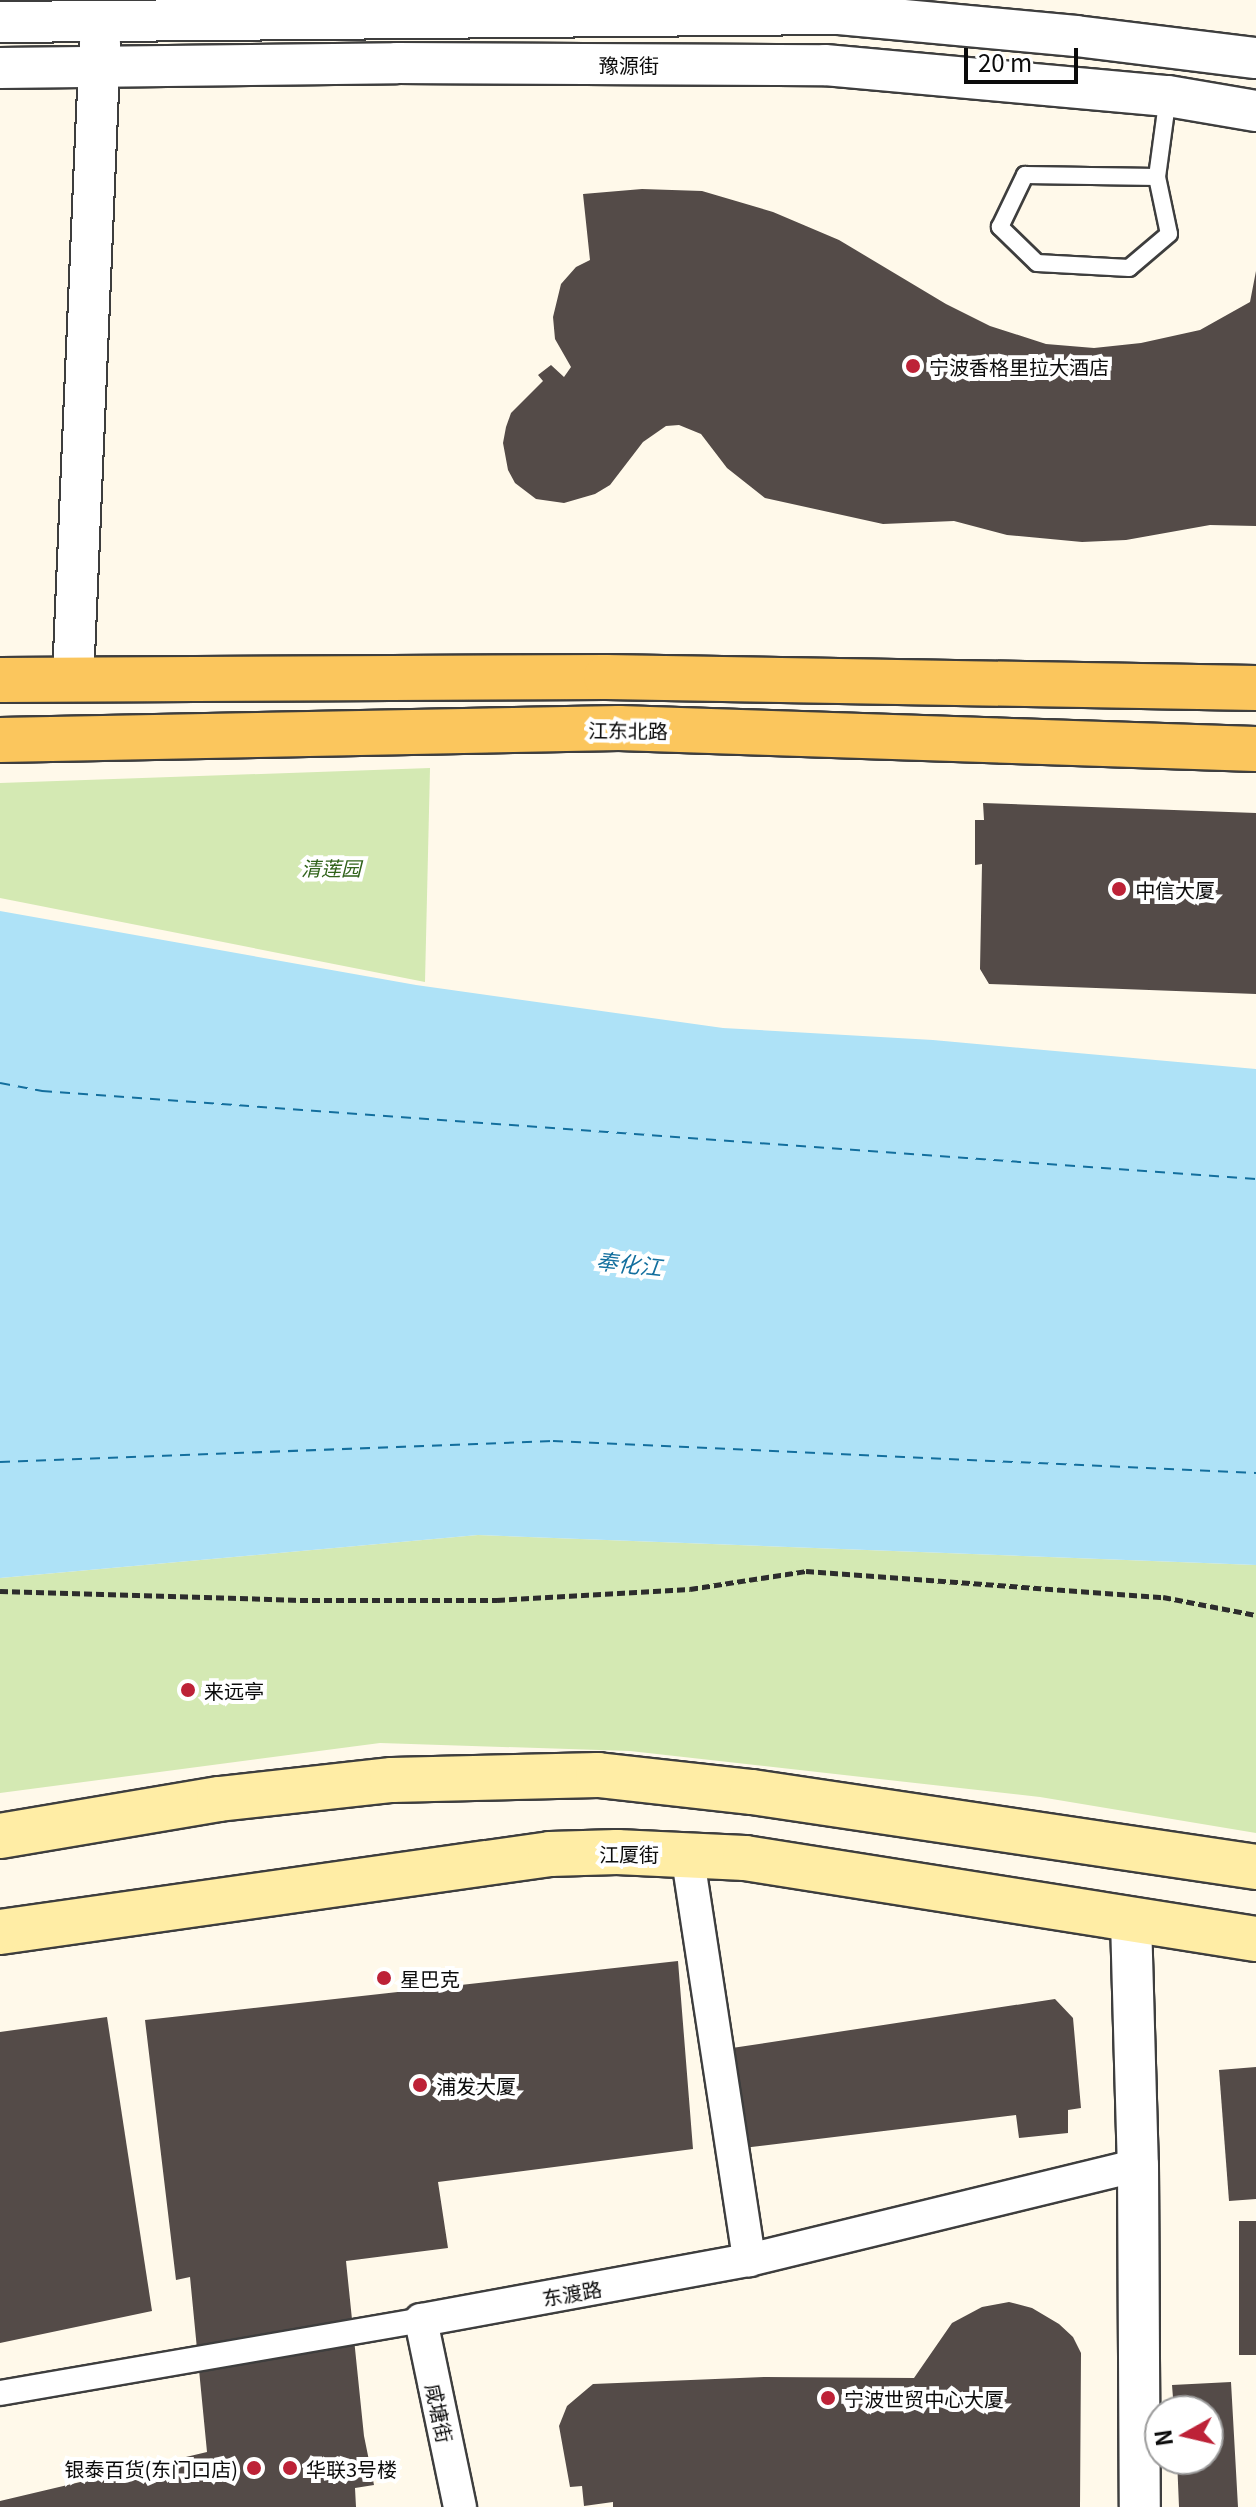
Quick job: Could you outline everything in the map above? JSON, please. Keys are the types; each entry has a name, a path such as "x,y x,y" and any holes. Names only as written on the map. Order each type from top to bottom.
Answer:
{"main road":[{"path":"0,680 606,677 1256,688"},
{"name":"江东北路","path":"0,740 619,728 1256,749"},
{"path":"0,1836 219,1799 392,1780 598,1775 752,1792 1256,1867"},
{"name":"江厦街","path":"0,1932 550,1854 687,1853 745,1858 1256,1939"}],"street":[{"path":"825,65 841,7"},
{"path":"0,22 105,10 841,7 1256,58"},
{"path":"73,679 97,68 105,10"},
{"name":"豫源街","path":"0,68 397,63 825,65 1168,96 1256,111"},
{"path":"687,1853 749,2260"},
{"path":"1131,1920 1138,2165 1140,2507"},
{"name":"东渡路","path":"0,2393 749,2260 1138,2165"},
{"name":"咸塘街","path":"421,2320 460,2507"}],"lane":[{"path":"1157,177 1025,175 1000,227 1037,263 1129,268 1169,234 1157,177 1168,96"}],"path":[{"path":"0,1591 300,1600 497,1600 690,1589 806,1571 1163,1597 1256,1615"}],"green space":[{"name":"清莲园","path":"430,768 425,982 0,898 0,783"},
{"path":"478,1535 1256,1565 1256,1833 1040,1797 630,1751 380,1743 0,1793 0,1578"}],"water":[{"name":"奉化江","path":"0,911 416,985 723,1028 933,1040 1256,1069 1256,1565 478,1535 0,1578"}],"building":[{"name":"宁波香格里拉大酒店","path":"642,189 702,191 773,212 839,240 946,304 990,326 1046,344 1094,348 1141,343 1200,330 1250,302 1256,271 1256,526 1210,525 1126,540 1082,542 1007,535 954,521 883,524 765,498 727,468 701,434 679,425 666,426 643,442 610,485 595,494 564,503 536,499 515,483 508,470 503,443 511,413 543,381 538,375 551,365 564,377 571,367 555,339 553,317 561,284 576,267 590,260 583,194"},
{"name":"中信大厦","path":"983,803 1256,813 1256,994 989,984 980,969 982,864 975,865 975,820 984,820"},
{"name":"浦发大厦","path":"678,1961 693,2149 438,2182 448,2248 346,2261 364,2436 374,2485 355,2488 356,2507 0,2507 0,2501 207,2452 190,2277 176,2280 145,2020"},
{"path":"1055,1999 1073,2018 1081,2108 1068,2110 1068,2133 1019,2138 1016,2115 743,2148 732,2048"},
{"path":"107,2017 152,2311 0,2343 0,2032"},
{"path":"1256,2067 1256,2199 1229,2201 1219,2070"},
{"path":"1239,2221 1256,2221 1256,2355 1239,2355"},
{"name":"宁波世贸中心大厦","path":"1009,2302 1032,2308 1059,2324 1073,2337 1081,2353 1080,2507 613,2507 613,2502 584,2506 582,2486 570,2487 559,2426 567,2406 593,2384 765,2377 914,2378 952,2323 982,2307"},
{"path":"1231,2382 1238,2507 1179,2507 1178,2475 1224,2475 1224,2395 1173,2395 1172,2385"}],"ferry route":[{"path":"0,1083 42,1091 1256,1179"},
{"path":"0,1462 553,1441 1256,1473"}],"place":[{"name":"宁波香格里拉大酒店","path":"913,366"},
{"name":"中信大厦","path":"1119,889"},
{"name":"来远亭","path":"188,1690"},
{"name":"星巴克","path":"384,1978"},
{"name":"浦发大厦","path":"420,2085"},
{"name":"宁波世贸中心大厦","path":"828,2398"},
{"name":"银泰百货(东门口店)","path":"254,2468"},
{"name":"华联3号楼","path":"290,2468"}]}
